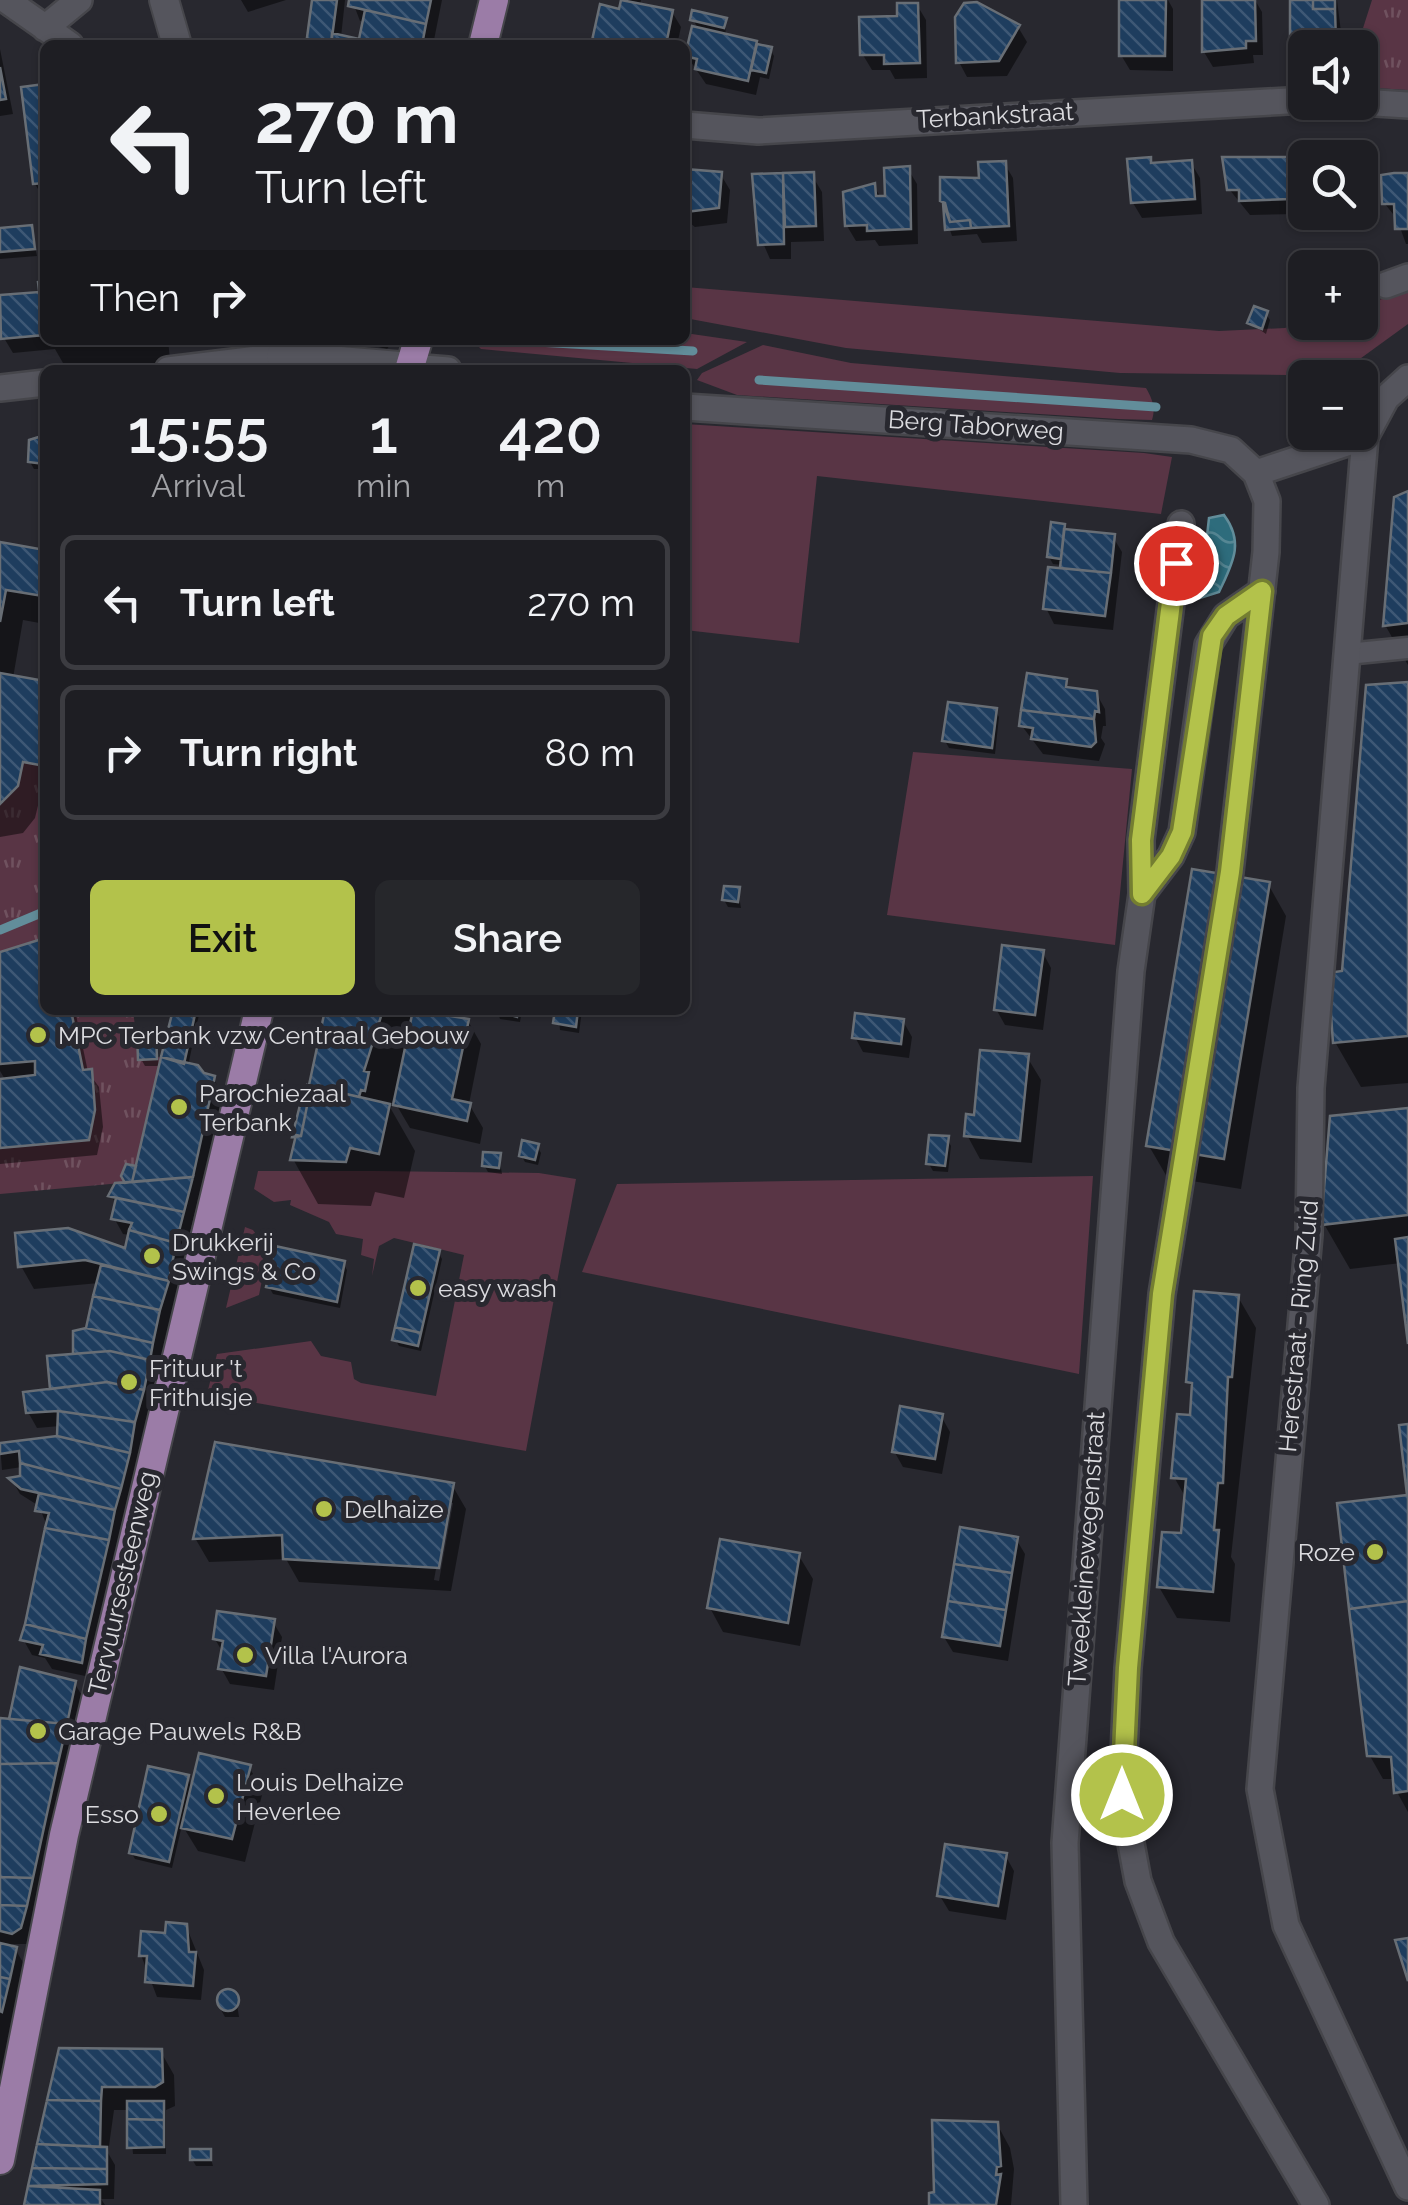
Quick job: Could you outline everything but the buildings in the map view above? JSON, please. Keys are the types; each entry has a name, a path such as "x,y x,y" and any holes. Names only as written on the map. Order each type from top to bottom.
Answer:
{"main road":[{"path":"164,0 175,40"},
{"path":"485,40 494,0"},
{"path":"280,355 413,359"},
{"name":"Tervuursesteenweg","path":"0,2160 64,1835 258,1015"}],"street":[{"path":"6,0 63,40"},
{"path":"45,28 78,0"},
{"name":"Terbankstraat","path":"690,125 758,131 1288,101"},
{"path":"1378,103 1408,104"},
{"path":"205,365 280,355"},
{"path":"1378,413 1386,398 1408,378"},
{"path":"0,388 40,384"},
{"name":"Berg Taborweg","path":"690,407 1191,440 1231,450 1256,473"},
{"path":"1316,2205 1161,1942 1130,1850 1120,1766 1162,1294 1230,872 1262,591 1267,501 1256,473 1326,450"},
{"name":"Herestraat - Ring Zuid","path":"1364,450 1347,654 1336,926 1311,1088 1308,1236 1260,1788 1286,1924 1408,2187"},
{"name":"Tweekleinewegenstraat","path":"1074,2205 1065,1843 1131,972 1142,894 1141,840 1181,524"},
{"name":"Tweekleinewegenstraat","path":"1142,894 1171,856 1182,832 1212,636 1226,616 1262,591"},
{"path":"1347,654 1408,648"}],"green space":[{"path":"1372,0 1408,0 1408,90 1378,88 1378,30 1362,30"},
{"path":"690,287 1219,331 1288,327 1288,340 1378,340 1378,300 1408,289 1408,324 1358,360 1288,360 1287,375 1120,373 846,348 690,319"},
{"path":"690,334 747,342 697,369 690,365 481,349 477,345 690,345"},
{"path":"763,345 851,363 1146,388 1153,403 1153,416 1152,420 1118,419 737,395 697,380 702,373"},
{"path":"690,424 1172,457 1161,514 817,476 799,643 690,631"},
{"path":"913,752 1132,769 1115,945 887,915"},
{"path":"23,762 40,765 40,940 0,952 0,804 18,786"},
{"path":"67,1015 134,1015 139,1060 161,1057 132,1182 0,1194 0,1148 89,1140 95,1110 92,1070 83,1070"},
{"path":"258,1171 539,1173 576,1179 526,1451 207,1394 217,1354 311,1341 321,1356 351,1362 354,1379 361,1383 436,1396 464,1255 394,1238 379,1246 372,1276 374,1259 361,1255 363,1239 336,1234 329,1222 290,1205 291,1200 274,1202 254,1189"},
{"path":"1093,1176 1079,1374 582,1272 617,1184"},
{"path":"245,1227 253,1230 268,1251 259,1295 226,1308"}],"water":[{"path":"1224,515 1234,535 1232,563 1219,592 1200,598 1209,518"}],"waterway":[{"path":"589,345 693,351"},
{"path":"759,380 1156,407"},
{"path":"0,930 40,913"}],"place":[{"name":"MPC Terbank vzw Centraal Gebouw","path":"38,1035"},
{"name":"Parochiezaal Terbank","path":"179,1107"},
{"name":"Drukkerij Swings & Co","path":"152,1256"},
{"name":"easy wash","path":"418,1288"},
{"name":"Frituur 't Frithuisje","path":"129,1382"},
{"name":"Delhaize","path":"324,1509"},
{"name":"Roze","path":"1375,1552"},
{"name":"Villa l'Aurora","path":"245,1655"},
{"name":"Garage Pauwels R&B","path":"38,1731"},
{"name":"Louis Delhaize Heverlee","path":"216,1796"},
{"name":"Esso","path":"159,1814"}],"route":[{"path":"1122,1795 1120,1766 1162,1294 1230,872 1262,591 1226,616 1208,645 1182,832 1171,856 1142,894 1141,840 1176,563"}]}
